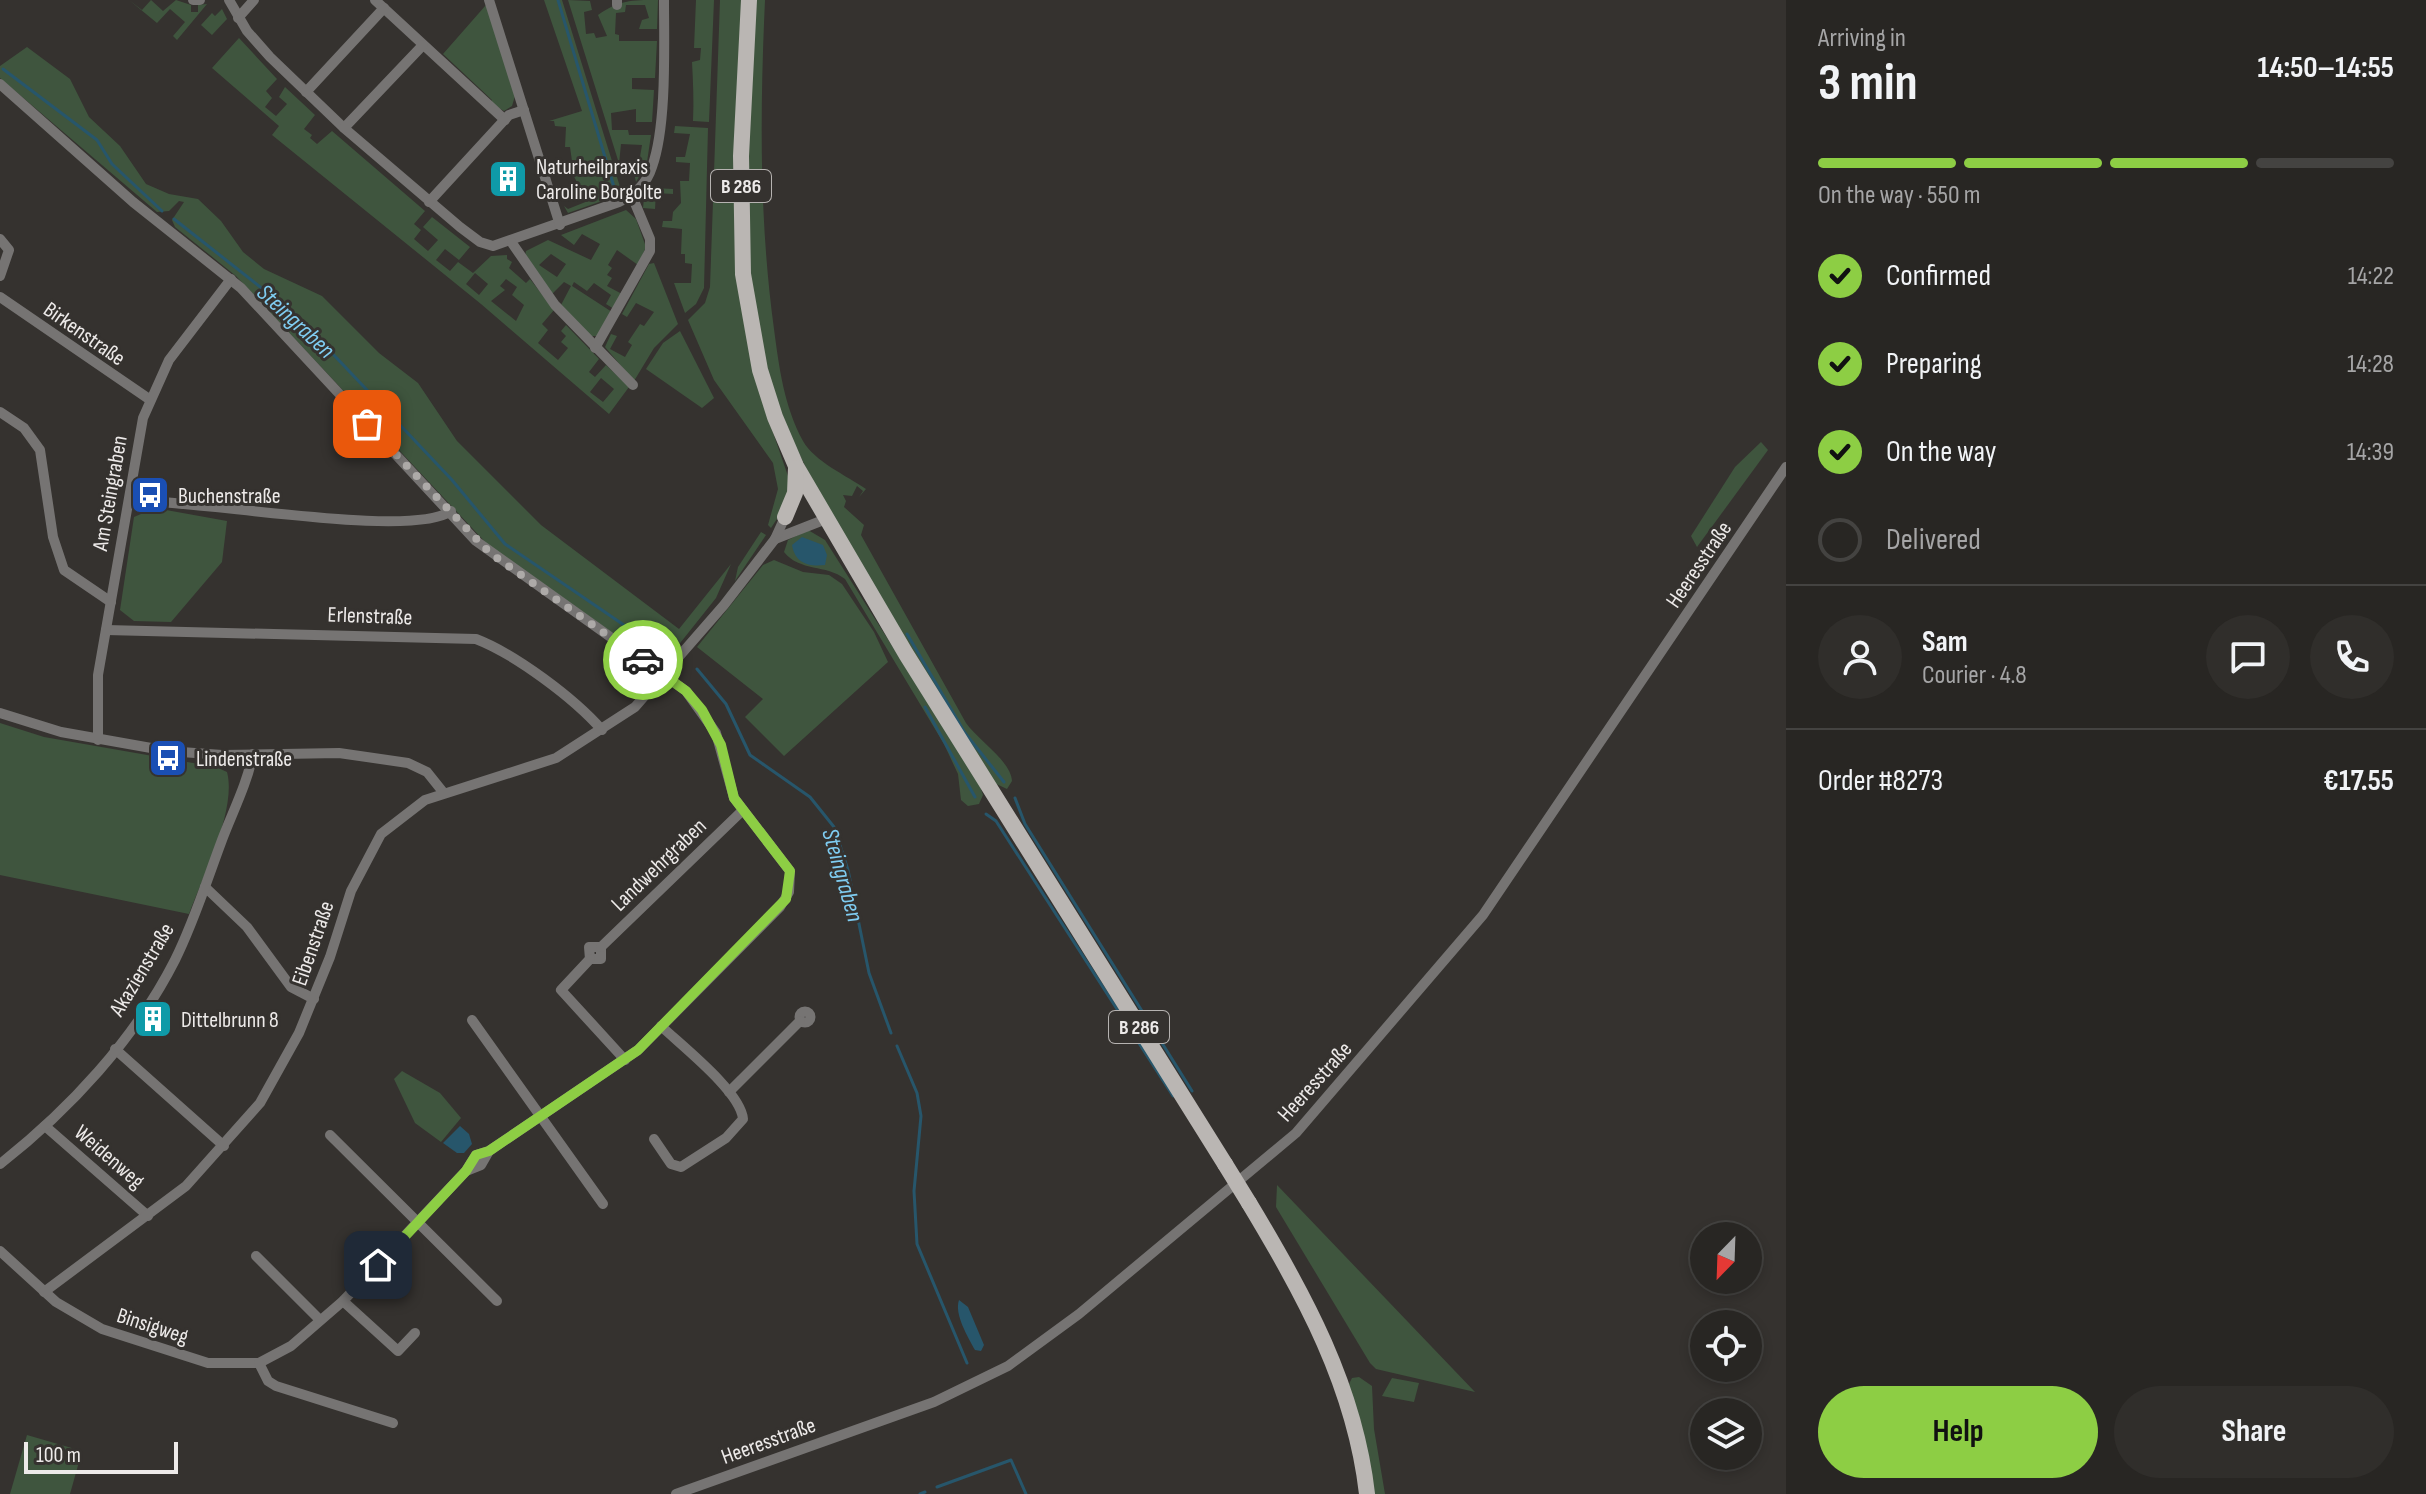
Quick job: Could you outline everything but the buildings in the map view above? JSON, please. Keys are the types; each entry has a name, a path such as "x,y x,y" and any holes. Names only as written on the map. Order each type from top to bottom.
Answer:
{"main road":[{"name":"B 286","path":"749,0 741,156 743,274 760,370 796,466 906,654 1249,1203 1323,1334 1353,1423 1367,1494"},
{"path":"785,517 795,493 796,466"},
{"path":"785,517 822,512"}],"street":[{"path":"193,0 200,0"},
{"path":"229,0 257,43 344,128 483,244 498,246 632,196 649,174 657,147 664,0"},
{"path":"238,18 254,0"},
{"path":"375,0 505,120"},
{"path":"489,0 560,225"},
{"path":"306,92 384,8"},
{"path":"344,128 423,45"},
{"path":"0,84 133,202 231,279 490,553 665,675 775,539 785,517"},
{"path":"429,202 505,120 524,110"},
{"path":"595,348 650,251 650,239 632,196"},
{"path":"0,239 9,250 0,276"},
{"path":"512,243 555,305 633,385"},
{"name":"Am Steingraben","path":"98,740 98,675 143,418 149,399 177,348 231,279"},
{"name":"Birkenstraße","path":"0,297 120,383 149,399"},
{"path":"0,412 24,428 40,450 53,537 64,570 111,602"},
{"name":"Heeresstraße","path":"676,1494 934,1402 1008,1366 1057,1332 1296,1133 1483,915 1786,467"},
{"path":"130,501 248,512 424,520 451,511"},
{"path":"775,539 822,512"},
{"name":"Erlenstraße","path":"106,630 476,639 520,664 590,717 602,730"},
{"name":"Eibenstraße","path":"44,1292 186,1186 260,1103 314,999 351,891 370,850 396,819 443,792 542,764 635,707 665,675"},
{"name":"Binsigweg","path":"0,1251 65,1309 102,1329 151,1347 225,1366 259,1363 291,1346 343,1301 415,1221 466,1171 476,1155 489,1151 625,1060 780,907 789,892 790,871 785,862 742,811 731,792 716,733 695,700 665,675"},
{"path":"0,713 35,726 98,740 200,754 339,753 408,763 427,772 443,792"},
{"name":"Akazienstraße","path":"0,1164 45,1126 115,1049 173,964 242,794 253,754"},
{"name":"Landwehrgraben","path":"625,1060 561,990 590,959 601,959 601,947 742,811"},
{"path":"205,887 247,927 291,987 314,999"},
{"path":"472,1020 603,1204"},
{"path":"729,1092 800,1021"},
{"path":"654,1139 677,1167 706,1152 742,1123 743,1114 729,1092 661,1026"},
{"path":"115,1049 224,1146"},
{"name":"Weidenweg","path":"45,1126 148,1216"},
{"path":"330,1135 497,1301"},
{"path":"256,1256 320,1320"},
{"path":"343,1301 398,1351 415,1333"},
{"path":"259,1363 268,1381 276,1386 393,1423"}],"green space":[{"path":"129,0 142,10 151,0 163,11 176,0 191,5 191,12 198,12 198,5 207,4 177,40 173,36 185,22 170,9 157,23"},
{"path":"544,0 562,0 621,190 619,195 568,213 564,206 568,209 588,201 573,174 578,172 573,168 570,147 565,147 566,127 555,126 554,121 549,121 582,111"},
{"path":"568,0 590,1 592,10 584,12 586,34 594,33 596,38 607,36 598,15 606,10 626,2 658,0 657,29 639,29 642,20 649,18 645,5 626,5 625,12 616,13 615,34 619,35 619,41 657,41 655,78 632,78 632,89 654,90 652,122 636,122 636,109 611,113 612,130 628,130 629,135 651,135 647,162 636,182 632,164 639,163 642,145 621,144 619,164"},
{"path":"696,0 714,0 709,122 693,121 692,62 700,60 701,48 694,48"},
{"path":"720,0 743,0 735,178 767,415 789,479 786,505 771,528 768,525 778,489 773,463 714,380 688,320 705,303 710,287"},
{"path":"754,0 765,0 763,206 778,358 791,414 803,441 815,455 866,489 859,497 863,491 857,486 852,496 843,495 846,501 844,507 864,525 861,535 966,723 1006,766 1012,781 1007,789 992,782 840,530 804,464 774,394 755,321 747,241 746,161"},
{"path":"486,5 515,96 512,106 504,111 490,103 492,100 443,54"},
{"path":"222,9 227,19 212,35 201,25 212,13 215,16"},
{"path":"239,38 277,79 266,91 272,98 265,107 276,116 287,104 279,97 285,87 315,115 304,129 312,135 310,138 317,144 332,131 425,211 414,224 421,230 414,239 428,251 438,240 423,227 432,217 470,247 459,260 445,249 436,260 450,271 458,262 473,273 491,256 507,255 512,262 509,268 526,283 530,279 554,310 542,324 548,330 538,343 558,360 568,348 561,342 566,336 561,331 566,325 599,359 589,372 595,377 606,365 629,387 609,414 481,304 272,135 279,126 212,68","holes":["475,273 488,284 479,295 466,284","506,279 517,287 512,295 524,305 516,321 491,301 505,290 500,286","601,378 614,389 603,402 590,392"]},
{"path":"27,47 70,79 89,117 120,146 146,184 169,194 198,199 221,221 243,252 264,269 322,296 379,353 418,383 457,441 541,525 679,629 731,564 716,598 669,657 661,661 636,646 634,648 487,544 236,276 175,227 172,220 184,202 179,201 169,211 157,212 0,78 0,66"},
{"path":"675,126 708,128 704,288 696,304 685,313 674,283 691,283 692,264 685,263 685,254 681,254 682,229 662,227 663,221 672,221 673,212 681,203 680,181 689,181 690,163 676,162 676,157 685,157 690,134 674,133"},
{"path":"653,188 673,189 673,194 656,193 655,209 643,208 644,198"},
{"path":"626,210 636,219 646,247 638,265 617,250 608,265 612,268 607,275 612,278 607,286 622,294 614,309 606,304 611,295 594,283 587,291 574,282 572,286 612,312 599,336 591,336 561,305 571,286 564,282 552,294 525,256 526,251 548,240 591,260 600,244 582,234 574,245 561,235","holes":["551,254 566,264 557,277 539,265"]},
{"path":"654,263 678,324 654,348 634,381 605,347 611,334 617,336 610,349 625,357 632,345 628,342 640,324 644,326 654,312 636,303 627,317 622,314 649,264"},
{"path":"680,331 714,398 702,408 646,369 663,343"},
{"path":"1761,442 1768,450 1697,547 1691,536 1735,467"},
{"path":"155,508 227,521 222,562 171,622 134,621 120,610 134,517"},
{"path":"808,530 825,540 979,783 983,795 979,804 968,806 961,800 958,774 944,744 845,579 830,571 798,563 784,552 788,540"},
{"path":"761,532 766,535 735,581 738,567"},
{"path":"774,560 803,572 829,575 842,584 874,632 888,662 784,756 745,717 763,699 697,647 763,565"},
{"path":"0,723 44,737 216,767 227,772 229,787 223,823 189,914 0,875"},
{"path":"402,1071 440,1093 461,1118 441,1142 415,1123 394,1079"},
{"path":"1277,1185 1475,1392 1376,1369 1370,1363 1276,1207"},
{"path":"1359,1377 1372,1386 1374,1429 1385,1494 1373,1494 1348,1386 1352,1378"},
{"path":"1392,1378 1419,1383 1414,1402 1382,1396"},
{"path":"27,1435 82,1451 70,1494 10,1494"}],"water":[{"path":"802,537 823,545 827,555 825,565 799,560 792,545"},
{"path":"460,1126 469,1134 472,1144 464,1153 457,1153 443,1143"},
{"path":"959,1300 968,1307 984,1345 981,1351 975,1350 962,1325 958,1312"}],"waterway":[{"path":"558,0 614,187"},
{"name":"Steingraben","path":"3,69 97,140 112,164 162,211"},
{"name":"Steingraben","path":"174,219 297,316 452,480 505,544 662,651"},
{"path":"907,634 965,733 1004,782"},
{"name":"Steingraben","path":"697,669 726,704 750,755 810,797 834,827 848,870 869,973 891,1033"},
{"path":"925,707 975,797"},
{"path":"1015,798 1025,824 1192,1091"},
{"path":"986,814 996,821 1173,1096"},
{"name":"Steingraben","path":"897,1046 917,1093 921,1116 914,1191 917,1244 967,1363"},
{"path":"937,1487 1011,1460 1026,1494"},
{"path":"920,1494 925,1492"}],"way so far":[{"path":"367,424 490,553 643,660"}],"place":[{"name":"Naturheilpraxis Caroline Borgolte","path":"508,179"},
{"name":"Buchenstraße","path":"150,495"},
{"name":"Lindenstraße","path":"168,758"},
{"name":"Dittelbrunn 8","path":"153,1019"}],"route":[{"path":"378,1265 415,1221 466,1171 476,1155 489,1151 579,1089 615,1069 638,1050 786,899 791,881 790,871 734,798 721,745 709,721 686,691 643,660"}]}
